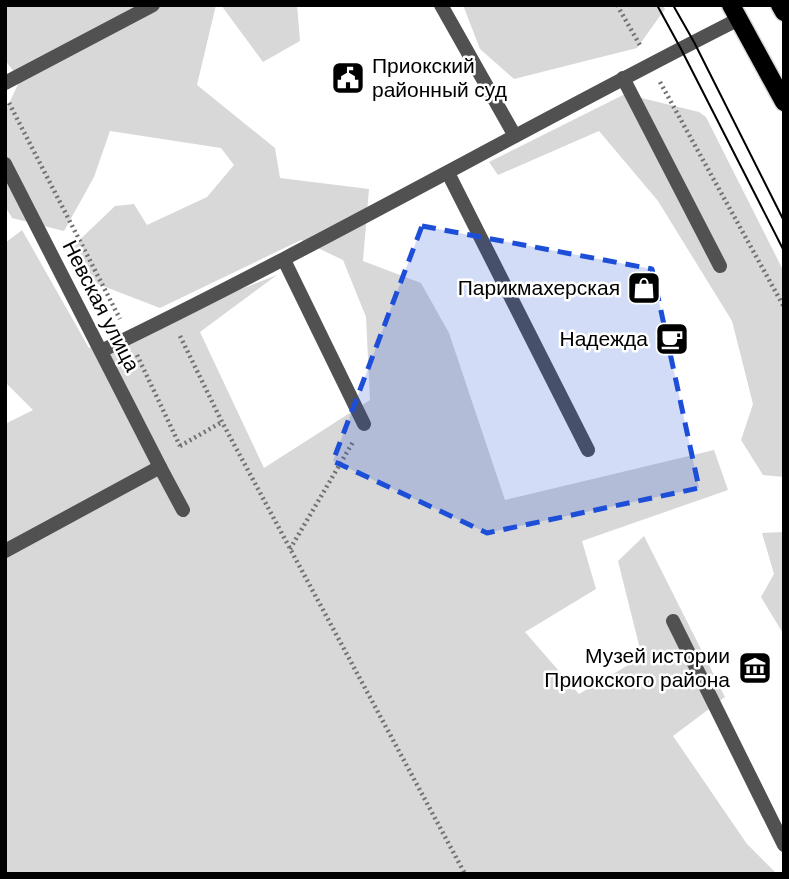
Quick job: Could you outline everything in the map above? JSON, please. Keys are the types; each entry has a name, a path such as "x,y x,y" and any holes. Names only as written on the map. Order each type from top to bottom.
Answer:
{"main road":[{"path":"780,5 784,12"},
{"path":"735,12 784,102"}],"street":[{"path":"5,83 153,5"},
{"path":"441,5 515,136"},
{"path":"101,351 284,260 448,173 650,64 735,12"},
{"path":"623,78 720,266"},
{"name":"Невская улица","path":"5,164 183,510"},
{"path":"448,173 588,450"},
{"path":"284,260 364,424"},
{"path":"5,551 160,467"},
{"path":"673,621 784,845"}],"path":[{"path":"617,5 784,307"},
{"path":"5,96 129,337 180,446"},
{"path":"170,317 222,422 465,874"},
{"path":"160,467 180,446 222,422"},
{"path":"290,549 364,424"}],"highlighted area":[{"path":"422,226 652,269 699,488 487,533 333,461"}],"shaded area":[{"path":"5,5 216,5 197,85 275,148 280,178 369,189 363,261 421,283 449,333 505,500 714,450 728,490 582,541 596,589 525,632 579,694 642,657 618,561 644,536 725,697 673,736 747,844 777,874 5,874 5,424 33,410 5,382 5,243 22,230 89,348 277,275 200,332 264,468 370,400 366,317 343,260 301,240 160,308 77,276 70,249 115,206 134,204 147,225 207,197 234,165 221,148 110,131 94,177 64,231 12,218 5,206 5,112 20,80 5,60"},
{"path":"221,5 297,5 300,41 263,62"},
{"path":"463,5 663,5 665,9 637,48 514,79 480,49"},
{"path":"625,94 699,112 706,117 784,272 784,477 763,475 741,440 753,404 732,321 658,201 599,131 498,175 489,162"},
{"path":"784,532 784,635 761,597 774,574 762,533"}],"tram line":[{"path":"657,5 784,251"},
{"path":"673,5 784,221"}],"place":[{"name":"Приокский районный суд","path":"348,78"},
{"name":"Парикмахерская","path":"644,288"},
{"name":"Надежда","path":"672,339"},
{"name":"Музей истории Приокского района","path":"755,668"}]}
